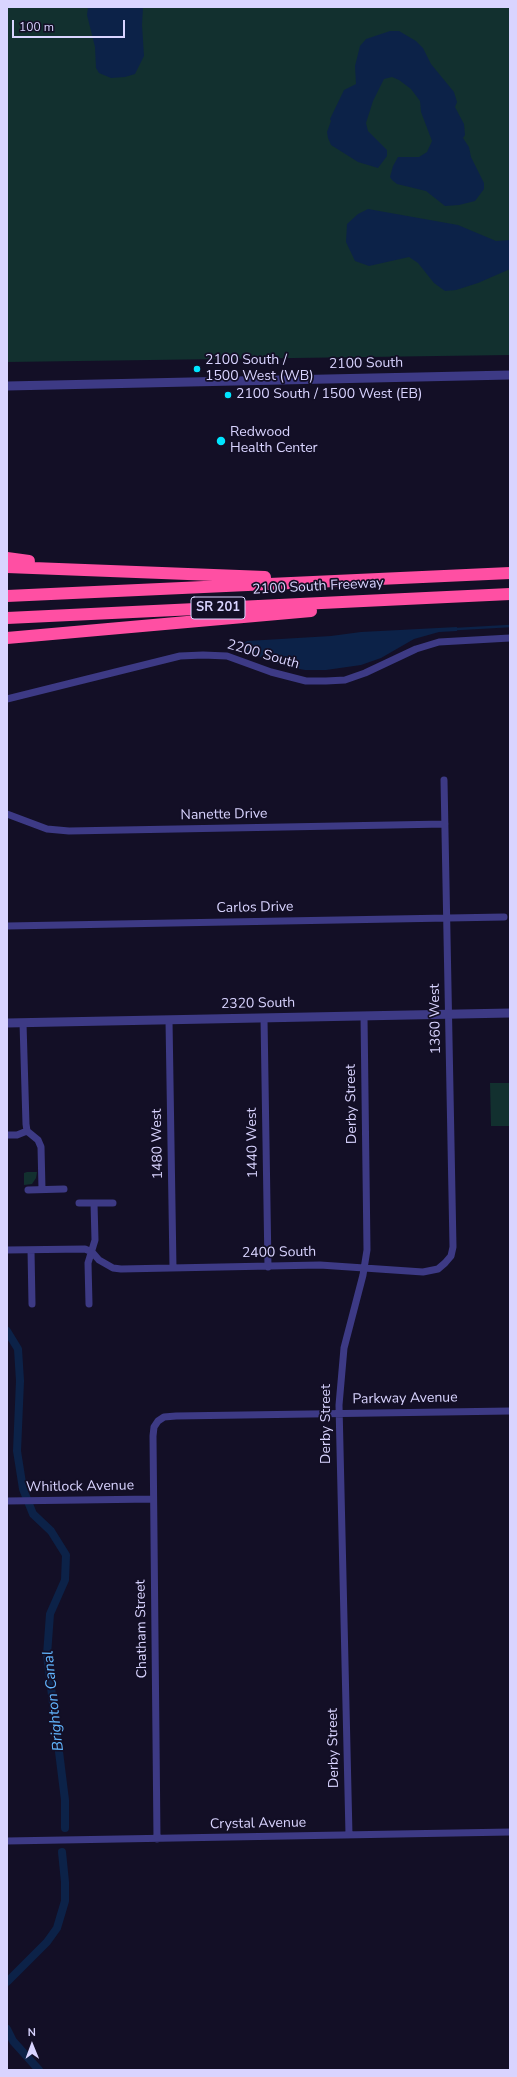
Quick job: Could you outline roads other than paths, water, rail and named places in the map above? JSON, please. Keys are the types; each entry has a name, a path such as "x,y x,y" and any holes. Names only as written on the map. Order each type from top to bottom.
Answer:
{"highway":[{"path":"7,558 90,570"},
{"path":"7,567 230,574 316,581"},
{"name":"2100 South Freeway","path":"7,596 510,573"},
{"name":"2100 South Freeway","path":"7,618 510,594"},
{"path":"7,638 73,630 383,606 429,597"}],"street":[{"name":"2100 South","path":"7,386 510,375"},
{"name":"2200 South","path":"7,699 180,656 227,656 286,676 306,681 345,680 365,673 416,649 439,642 510,638"},
{"name":"1360 West","path":"444,780 453,1247 451,1256"},
{"name":"Nanette Drive","path":"7,814 47,829 69,831 445,824"},
{"name":"Carlos Drive","path":"7,926 504,917"},
{"name":"2320 South","path":"7,1023 510,1013"},
{"name":"Derby Street","path":"349,1835 339,1413 344,1348 364,1268 368,1240 364,1016"},
{"name":"1440 West","path":"264,1018 268,1267"},
{"name":"1480 West","path":"168,1020 173,1268"},
{"path":"23,1023 25,1120 27,1131 38,1140 41,1147 42,1190"},
{"path":"7,1135 17,1135 27,1131"},
{"path":"28,1190 64,1189"},
{"path":"80,1203 113,1203"},
{"path":"89,1304 89,1259 95,1240 94,1203"},
{"path":"7,1250 85,1249 92,1252"},
{"path":"31,1250 32,1304"},
{"name":"2400 South","path":"92,1252 104,1262 121,1269 320,1265 431,1271 438,1269 451,1256"},
{"name":"Parkway Avenue","path":"158,1421 164,1417 176,1416 510,1411"},
{"name":"Chatham Street","path":"157,1839 153,1436 154,1427 158,1421"},
{"name":"Whitlock Avenue","path":"7,1501 153,1499"},
{"name":"Crystal Avenue","path":"7,1841 510,1832"}],"water":[{"path":"88,7 143,7 142,25 144,56 135,74 125,77 111,78 99,73 96,68 95,47 87,15"},
{"path":"390,31 399,31 416,41 423,48 431,64 454,92 457,102 455,107 464,124 465,135 463,138 469,147 471,157 484,183 484,189 475,201 459,205 445,206 426,191 397,184 392,180 390,177 393,166 398,157 419,157 427,152 432,141 421,112 420,101 411,89 399,80 392,77 384,79 373,101 366,123 368,131 387,150 387,156 378,168 358,162 331,145 327,132 331,121 330,119 344,90 356,84 355,66 360,46 366,39"},
{"path":"368,209 458,225 496,241 510,240 510,269 478,283 456,290 445,291 434,283 418,263 409,257 369,266 355,261 346,242 347,224 358,214"},
{"path":"457,627 457,631 439,632 414,639 381,658 361,665 326,670 305,670 284,666 247,652 243,644 247,641 331,636 361,632"}],"waterway":[{"path":"457,629 510,626"},
{"name":"Brighton Canal","path":"7,1331 18,1349 20,1381 17,1451 23,1489 33,1514 51,1531 66,1555 65,1580 50,1614 47,1655 65,1800 65,1828"},
{"name":"Brighton Canal","path":"7,1982 47,1942 57,1928 65,1901 62,1852"},
{"name":"Brighton Canal","path":"7,2029 13,2041 39,2070"}],"place":[{"name":"2100 South / 1500 West (WB)","path":"197,369"},
{"name":"2100 South / 1500 West (EB)","path":"228,395"},
{"name":"Redwood Health Center","path":"221,441"}]}
